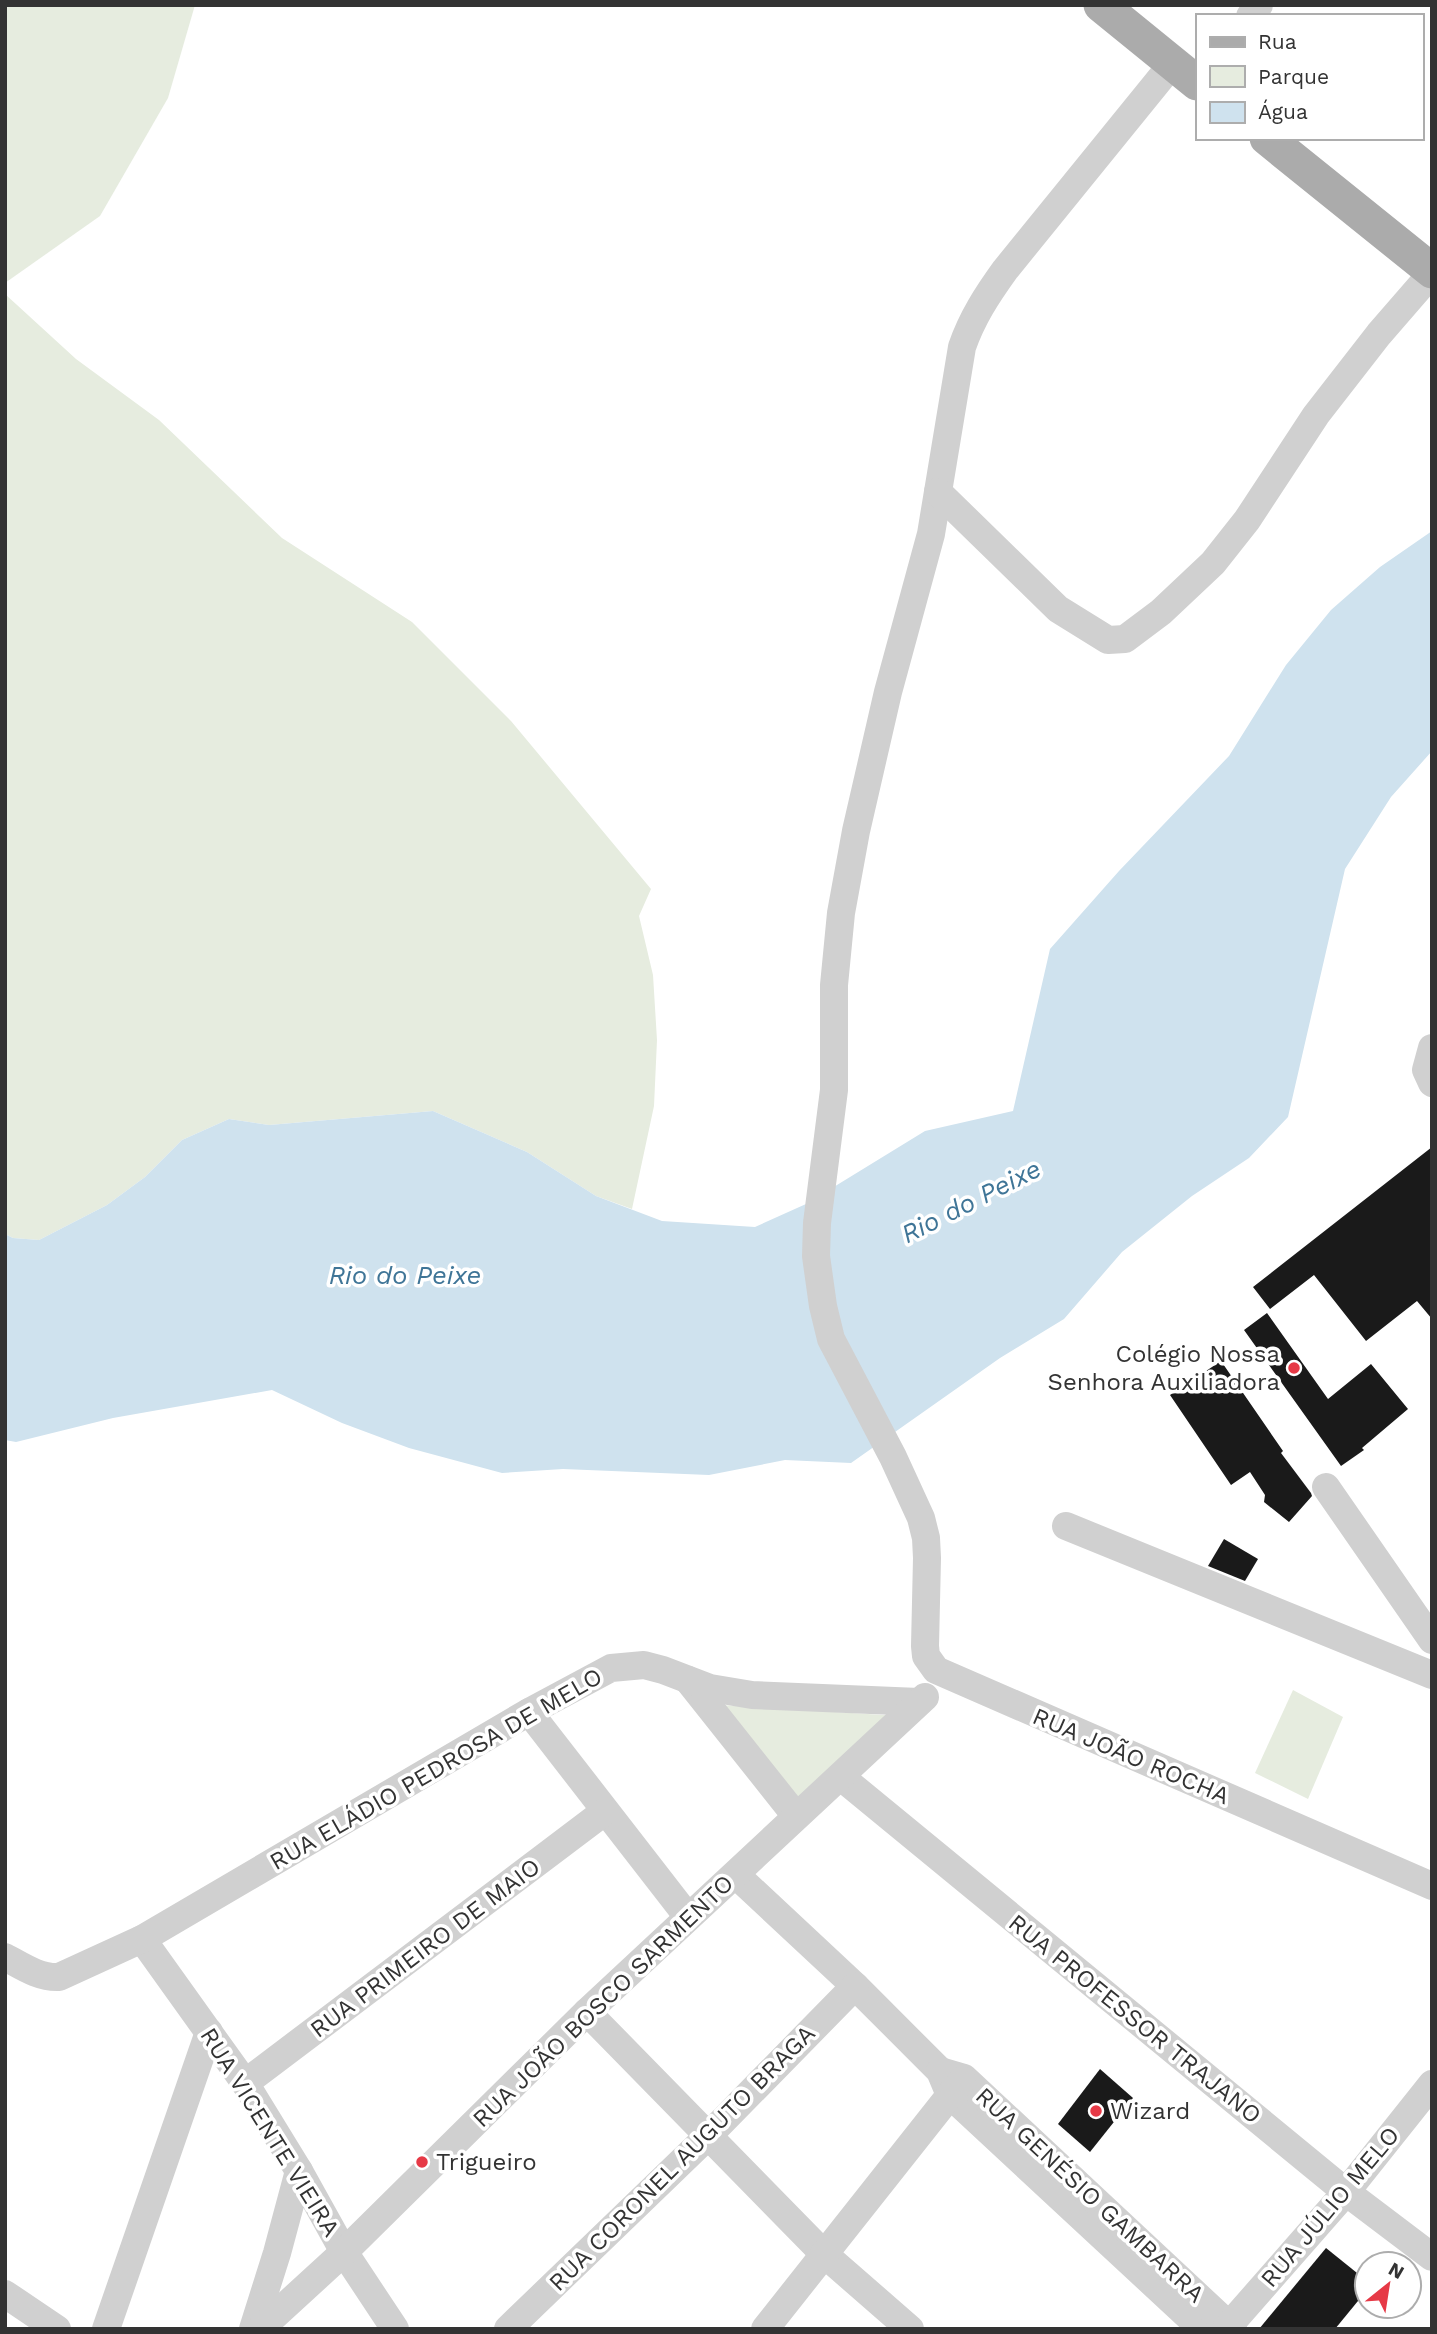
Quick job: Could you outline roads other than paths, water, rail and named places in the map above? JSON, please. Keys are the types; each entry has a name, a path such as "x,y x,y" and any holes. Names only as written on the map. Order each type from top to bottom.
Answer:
{"main road":[{"path":"1101,5 1190,74"},
{"path":"1269,140 1432,272"}],"street":[{"name":"RUA JOÃO ROCHA","path":"1190,74 1057,204 982,301 968,327 958,364 923,570 888,692 841,913 834,985 834,1090 817,1223 816,1256 831,1339 912,1497 924,1528 927,1559 926,1656 936,1670 1432,1886"},
{"path":"938,492 1058,609 1108,640 1125,639 1161,612 1213,563 1247,520 1316,415 1379,334 1432,272"},
{"path":"1326,1487 1432,1640"},
{"path":"1066,1526 1432,1675"},
{"name":"RUA ELÁDIO PEDROSA DE MELO","path":"5,1957 38,1974 59,1977 142,1939 529,1712 611,1668 644,1665 710,1688 752,1695 919,1702"},
{"name":"RUA JOÃO BOSCO SARMENTO","path":"260,2329 344,2252 587,2012 947,1676"},
{"path":"688,1680 796,1816"},
{"path":"529,1712 688,1917"},
{"name":"RUA PROFESSOR TRAJANO","path":"841,1777 1346,2192 1432,2257"},
{"name":"RUA PRIMEIRO DE MAIO","path":"245,2083 604,1812"},
{"name":"RUA GENÉSIO GAMBARRA","path":"736,1875 960,2088 1222,2328"},
{"name":"RUA VICENTE VIEIRA","path":"142,1939 245,2083 299,2171 344,2252 395,2329"},
{"name":"RUA CORONEL AUGUTO BRAGA","path":"508,2329 707,2137 855,1986"},
{"path":"587,2012 707,2137 830,2259 910,2329"},
{"path":"106,2329 209,2032"},
{"name":"RUA JÚLIO MELO","path":"1222,2328 1346,2192 1432,2084"},
{"path":"765,2329 830,2259 960,2088"},
{"path":"253,2329 299,2171"},
{"path":"787,2329 830,2259"},
{"path":"5,2294 57,2329"}],"water":[{"name":"Rio do Peixe","path":"1432,531 1432,751 1391,797 1345,869 1288,1117 1249,1158 1192,1196 1122,1252 1064,1319 1000,1358 851,1463 785,1460 709,1475 563,1469 502,1473 409,1448 342,1423 272,1390 113,1418 16,1442 5,1440 5,1234 13,1238 39,1240 107,1205 145,1177 182,1140 229,1119 269,1125 433,1111 527,1152 596,1196 662,1221 755,1227 806,1204 925,1131 1013,1111 1050,949 1119,871 1229,756 1286,665 1331,610 1380,567"}],"place":[{"name":"Colégio Nossa Senhora Auxiliadora","path":"1294,1368"},
{"name":"Wizard","path":"1096,2111"},
{"name":"Trigueiro","path":"422,2162"}]}
